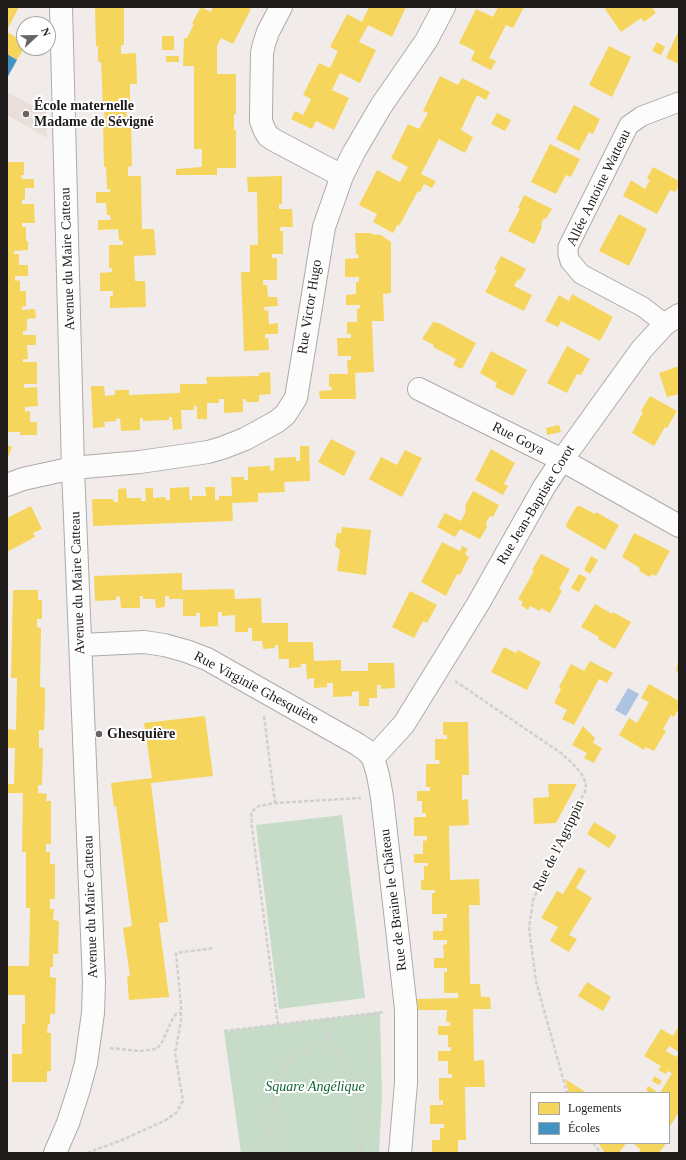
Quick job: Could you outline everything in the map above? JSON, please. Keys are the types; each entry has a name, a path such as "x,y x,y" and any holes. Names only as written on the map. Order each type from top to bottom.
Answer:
{"street":[{"name":"Avenue du Maire Catteau","path":"55,1153 68,1123 79,1089 89,1045 93,1013 94,983 73,468 61,7"},
{"path":"281,7 268,32 263,48 261,121 268,136 342,176"},
{"name":"Rue Victor Hugo","path":"7,485 23,478 73,468 140,462 208,452 245,439 276,422 285,415 296,398 324,226 342,176 354,152 378,112 426,41 444,7"},
{"name":"Allée Antoine Watteau","path":"672,320 643,307 581,274 570,261 568,247 629,125 642,116 679,102"},
{"name":"Rue Jean-Baptiste Corot","path":"438,670 478,604 544,486 642,349 656,332 672,320"},
{"name":"Rue Goya","path":"418,389 562,460 679,526"},
{"name":"Rue Virginie Ghesquière","path":"81,646 134,642 164,645 207,659 357,744 366,750 373,758"},
{"path":"373,758 404,724 438,670"},
{"name":"Rue de Braine le Château","path":"373,758 382,797 406,1009 406,1083 400,1153"}],"path":[{"name":"Rue de l'Agrippin","path":"438,670 561,753 581,773 586,783 584,792 533,900 529,928 536,981 567,1092"},
{"path":"261,690 275,803"},
{"path":"278,1025 251,812 259,806 275,803 382,797"},
{"path":"87,1153 122,1140 176,1113 182,1101 175,1053 181,1013 176,953 214,948"},
{"path":"224,1031 406,1009"},
{"path":"89,1045 140,1051 156,1049 161,1044 173,1018 176,1014 181,1013"},
{"path":"327,1019 328,1037 351,1074 359,1103 363,1130 360,1153"},
{"path":"273,1153 271,1134 276,1076 288,1062 328,1037"},
{"path":"595,1144 601,1153"}],"shaded area":[{"name":"École maternelle Madame de Sévigné","path":"7,92 46,113 47,138 7,115"}],"green space":[{"path":"342,815 365,998 279,1009 256,825"},
{"name":"Square Angélique","path":"380,1012 382,1097 379,1153 241,1153 224,1031"}],"water":[{"path":"628,688 639,694 626,716 615,710"}],"building: Logements":[{"path":"7,7 19,7 7,30"},
{"path":"95,7 124,7 124,45 121,45 121,54 136,53 137,84 130,84 130,107 126,107 127,123 131,123 132,166 128,167 128,176 141,176 142,229 154,229 156,255 134,256 135,281 145,281 146,307 110,308 110,296 113,296 113,291 100,291 100,273 112,272 112,268 109,268 109,245 123,245 123,241 119,240 118,229 98,230 98,220 111,220 110,215 107,215 106,203 96,203 96,192 110,192 110,189 107,189 106,167 104,167 103,123 105,123 101,62 98,62 98,46 96,46"},
{"path":"201,7 211,12 213,7 246,7 251,9 233,44 221,38 217,46 217,74 236,74 236,114 234,114 234,130 236,130 236,168 217,168 217,175 176,175 176,169 202,167 202,149 194,149 194,66 183,66 184,38 187,38 194,24 192,23"},
{"path":"369,7 406,7 392,37 368,25 359,42 376,50 360,83 340,73 332,90 349,98 334,130 316,121 312,129 291,119 295,111 303,115 311,99 303,95 319,63 330,68 338,51 330,47 347,14 362,22"},
{"path":"498,7 524,7 513,28 506,25 489,58 496,61 491,70 471,60 475,51 459,43 476,9 493,17"},
{"path":"608,7 652,7 656,13 644,22 641,18 621,32 605,9"},
{"path":"679,30 679,64 666,58"},
{"path":"7,32 16,37 16,56 19,56 17,60 7,54"},
{"path":"162,36 174,36 174,50 162,50"},
{"path":"657,42 665,47 661,55 652,51"},
{"path":"609,46 631,57 612,97 589,85"},
{"path":"166,56 179,56 179,62 166,62"},
{"path":"440,76 458,85 462,78 490,92 486,100 477,95 461,130 473,137 465,153 439,139 421,174 436,181 432,188 424,184 420,192 418,191 399,226 398,224 393,233 373,222 377,214 359,205 377,170 400,182 408,167 391,158 408,124 419,129 428,113 423,111"},
{"path":"574,105 600,119 593,134 589,132 579,151 556,139"},
{"path":"497,113 511,120 505,131 491,124"},
{"path":"550,144 580,159 571,177 566,175 556,194 531,182"},
{"path":"7,162 24,162 24,175 21,175 22,179 34,179 34,188 25,188 25,199 22,200 22,204 34,204 35,223 22,223 22,227 26,227 26,241 28,241 28,250 14,251 14,254 19,254 19,265 28,265 28,276 15,276 15,281 20,280 20,291 26,291 26,306 22,307 22,310 35,309 36,318 27,319 27,329 26,331 23,331 23,335 36,335 36,345 27,345 28,359 23,359 23,362 37,362 37,384 24,384 24,388 37,387 38,406 25,407 25,412 30,411 30,422 37,422 37,435 20,435 20,432 7,432"},
{"path":"653,167 679,181 679,185 675,192 670,190 657,214 623,196 631,180 645,189 650,180 647,178"},
{"path":"282,176 282,204 279,204 279,209 292,209 293,227 280,227 280,231 283,231 283,254 272,254 272,258 277,258 277,280 263,280 263,285 267,285 268,297 277,297 278,306 264,307 265,311 268,310 269,324 278,323 278,334 265,334 265,338 268,338 269,350 244,351 241,272 250,272 250,245 258,245 257,192 248,192 247,177"},
{"path":"524,195 552,209 546,219 544,218 541,224 542,227 534,244 508,231 520,209 518,208"},
{"path":"619,214 647,229 629,266 599,251"},
{"path":"355,233 371,233 381,235 391,242 391,293 383,294 384,321 372,321 374,372 355,373 356,399 320,399 319,391 332,390 332,387 329,387 329,374 348,374 347,360 351,360 351,356 338,356 337,338 351,338 351,334 347,334 347,322 357,322 357,309 360,308 360,305 346,305 346,295 356,294 356,282 359,282 359,277 345,277 345,259 359,258 356,254"},
{"path":"501,256 526,269 520,280 518,279 514,286 532,295 524,311 485,292 497,270 494,269"},
{"path":"572,294 613,317 600,341 561,321 558,327 545,321 559,295 569,301"},
{"path":"433,322 439,323 476,343 462,369 453,365 456,359 433,347 434,345 422,339"},
{"path":"567,346 590,359 581,375 577,374 567,393 547,383"},
{"path":"491,351 527,370 513,396 495,387 497,383 480,373"},
{"path":"679,366 679,394 667,397 659,373"},
{"path":"270,372 271,394 259,395 259,402 246,402 246,399 243,399 243,412 224,413 224,399 219,399 219,403 207,403 207,419 197,419 197,406 194,406 194,410 181,410 182,429 173,430 172,417 169,417 169,420 143,421 143,418 140,418 140,430 121,431 120,418 116,419 116,421 104,422 105,427 93,428 91,386 104,386 105,396 115,395 115,390 129,390 129,395 180,393 180,384 207,384 206,377 259,376 259,373"},
{"path":"650,396 677,411 667,428 665,427 654,446 632,433 643,412 641,411"},
{"path":"559,425 561,432 547,435 546,428"},
{"path":"331,439 356,452 344,476 318,462"},
{"path":"7,445 12,447 7,461"},
{"path":"300,446 309,446 310,481 284,482 285,492 258,493 258,502 232,503 233,521 93,526 92,499 113,499 114,502 118,502 118,489 126,488 127,498 141,498 141,501 146,501 145,488 153,488 153,498 165,497 166,500 170,500 170,488 189,487 190,500 192,500 192,496 206,496 205,487 215,487 215,500 219,500 219,496 232,496 231,477 244,477 244,480 248,480 248,467 270,466 270,471 274,470 274,458 296,457 296,461 300,461"},
{"path":"491,449 515,463 504,484 508,486 503,495 475,480"},
{"path":"405,450 422,458 402,497 369,479 381,457 397,465"},
{"path":"473,491 499,505 493,517 490,516 486,523 487,527 480,539 460,529 455,537 437,527 445,513 461,521 466,511 465,506"},
{"path":"31,506 42,529 33,533 35,537 7,552 7,518"},
{"path":"580,506 595,514 596,512 619,525 605,550 567,528 566,525 576,507"},
{"path":"342,527 371,530 366,575 337,571 340,550 335,546 337,533 341,533"},
{"path":"634,533 670,551 656,576 652,574 650,577 639,571 640,568 622,557"},
{"path":"442,542 460,551 462,546 468,549 465,554 469,557 460,575 457,574 446,596 421,582"},
{"path":"541,554 570,569 559,589 562,591 550,613 541,608 540,611 530,606 528,610 521,605 523,602 518,599 534,571 532,570"},
{"path":"591,556 598,560 590,574 584,570"},
{"path":"182,573 182,590 234,589 235,599 261,598 262,623 288,623 288,642 313,642 314,661 341,660 341,671 368,671 368,663 394,663 395,688 381,689 381,685 377,685 377,698 369,698 369,706 359,706 359,691 352,692 352,696 333,697 333,683 327,683 327,687 314,688 314,678 307,679 306,664 301,664 301,667 289,668 289,659 279,659 278,645 275,645 275,648 263,649 262,641 252,641 252,628 248,628 248,632 235,632 235,615 222,616 222,612 218,612 218,626 200,627 200,613 196,613 196,616 183,616 183,599 169,599 169,596 165,596 165,607 156,608 155,599 143,599 143,596 140,596 140,608 121,608 120,596 116,597 116,600 95,601 94,576"},
{"path":"579,574 587,578 579,592 571,588"},
{"path":"13,590 38,590 38,600 42,600 42,619 37,619 37,627 41,628 40,687 45,688 45,707 44,730 39,730 39,748 43,748 42,785 38,785 38,793 47,794 46,801 51,801 51,844 46,844 46,852 50,852 50,864 55,864 55,899 50,899 50,909 54,909 53,920 59,921 58,954 53,954 53,967 50,967 50,977 56,978 55,1014 50,1014 50,1024 48,1024 47,1033 51,1033 51,1071 47,1071 47,1082 12,1082 12,1054 22,1054 22,1024 25,1024 25,995 7,995 7,966 29,966 30,908 26,908 26,852 22,852 23,793 7,793 7,784 14,784 15,748 7,748 7,729 16,730 17,678 11,678"},
{"path":"410,591 437,605 427,623 423,621 414,638 392,627"},
{"path":"595,604 612,614 613,612 631,622 615,649 598,639 599,637 581,627"},
{"path":"504,647 516,653 518,650 541,662 527,690 491,672"},
{"path":"590,661 613,673 607,683 599,679 574,725 562,719 567,710 554,703 561,689 559,687 571,664 584,671"},
{"path":"679,662 679,672 676,671"},
{"path":"649,684 679,701 679,708 674,717 671,715 663,729 666,731 654,751 645,747 644,750 619,735 629,718 637,723 649,702 641,698"},
{"path":"205,716 213,776 151,783 168,922 159,923 169,997 129,1000 127,977 130,976 123,928 132,926 116,806 114,807 111,783 152,778 144,723"},
{"path":"443,722 468,722 469,775 462,775 462,800 468,799 469,825 449,826 450,880 479,879 480,905 469,905 470,984 480,984 481,997 490,997 491,1009 473,1009 474,1061 484,1060 485,1087 465,1087 466,1140 458,1140 458,1153 432,1153 432,1140 440,1140 440,1128 444,1128 444,1124 430,1124 430,1105 443,1105 443,1100 439,1101 439,1078 452,1078 452,1074 448,1074 448,1061 438,1061 438,1051 451,1051 451,1047 448,1047 448,1035 438,1035 438,1026 450,1026 450,1022 446,1022 447,1010 418,1010 417,999 458,998 458,993 444,993 444,972 447,972 447,968 434,968 434,958 444,958 443,945 447,944 447,940 433,940 433,931 443,931 443,918 447,918 447,914 432,914 432,893 435,893 435,890 421,890 421,880 424,880 424,866 428,866 428,863 414,863 414,854 423,854 423,841 427,840 427,836 414,836 414,817 426,817 426,813 422,813 422,801 417,801 417,791 430,791 430,787 426,787 426,764 440,764 439,760 435,760 435,739 447,739 447,735 443,735"},
{"path":"583,726 595,738 593,743 602,748 594,763 584,758 587,753 572,745"},
{"path":"548,784 577,784 556,823 534,824 533,798 549,797"},
{"path":"594,822 617,836 609,848 587,834"},
{"path":"579,867 586,871 576,888 592,898 569,935 577,939 569,952 550,941 558,927 541,918 557,891 563,894"},
{"path":"587,982 611,997 603,1011 578,996"},
{"path":"679,1025 679,1052 669,1046 666,1051 676,1057 679,1053 679,1112 670,1126 670,1092 661,1092 672,1073 668,1071 666,1074 658,1070 661,1066 644,1056 661,1029 673,1036"},
{"path":"654,1076 662,1081 659,1085 652,1081"},
{"path":"565,1079 585,1092 569,1092"},
{"path":"648,1086 656,1091 649,1092 646,1090"},
{"path":"599,1144 625,1144 619,1153 605,1153"},
{"path":"634,1144 665,1145 659,1153 638,1153 641,1150"}],"building: Écoles":[{"path":"7,54 17,60 7,78"}],"place":[{"name":"École maternelle Madame de Sévigné","path":"26,114"},
{"name":"Ghesquière","path":"99,734"}]}
